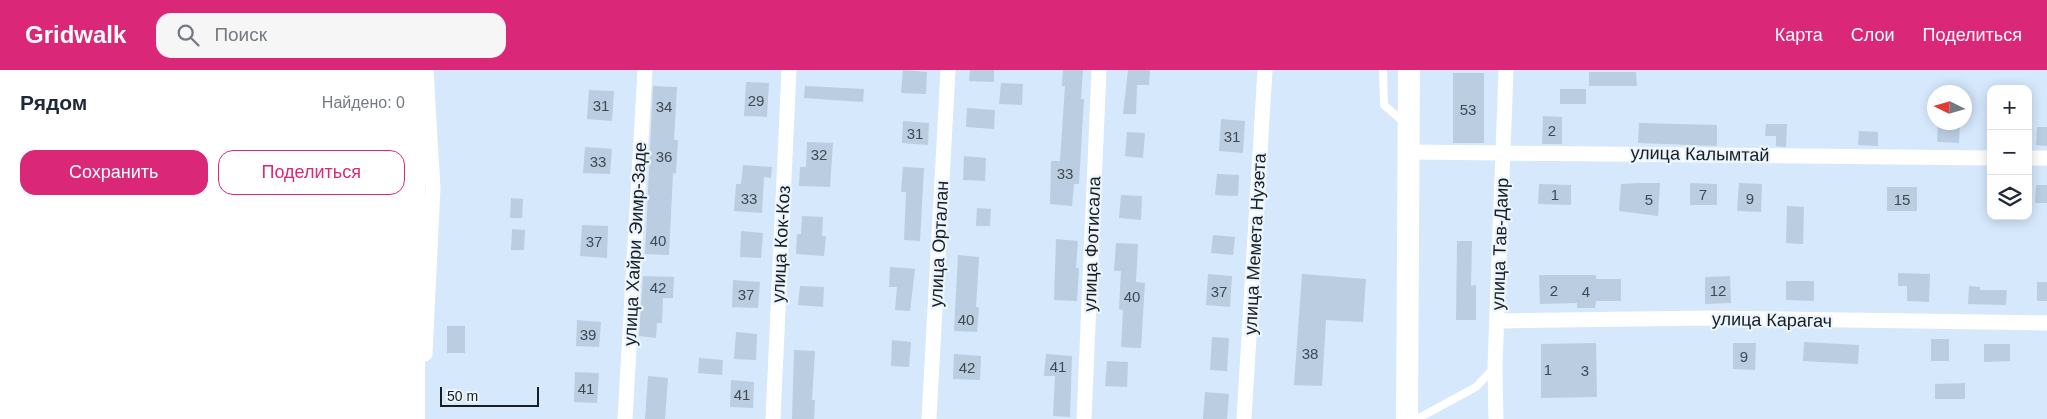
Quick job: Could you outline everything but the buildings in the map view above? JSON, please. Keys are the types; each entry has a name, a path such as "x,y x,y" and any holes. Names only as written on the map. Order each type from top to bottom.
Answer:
{"main road":[{"path":"1407,419 1409,70"}],"street":[{"path":"425,354 433,188 426,70"},
{"name":"улица Хайри Эимр-Заде","path":"625,419 645,70"},
{"name":"улица Кок-Коз","path":"773,419 789,70"},
{"name":"улица Орталан","path":"929,419 948,70"},
{"name":"улица Фотисала","path":"1085,419 1099,70"},
{"name":"улица Мемета Нузета","path":"1244,419 1265,70"},
{"name":"улица Тав-Даир","path":"1496,419 1495,367 1506,70"},
{"name":"улица Калымтай","path":"1409,152 1503,151 1987,158"},
{"path":"2032,158 2047,158"},
{"name":"улица Карагач","path":"1497,321 1707,318 2047,323"}],"lane":[{"path":"1383,70 1384,105 1409,126"},
{"path":"1417,419 1476,387 1495,367"}]}
